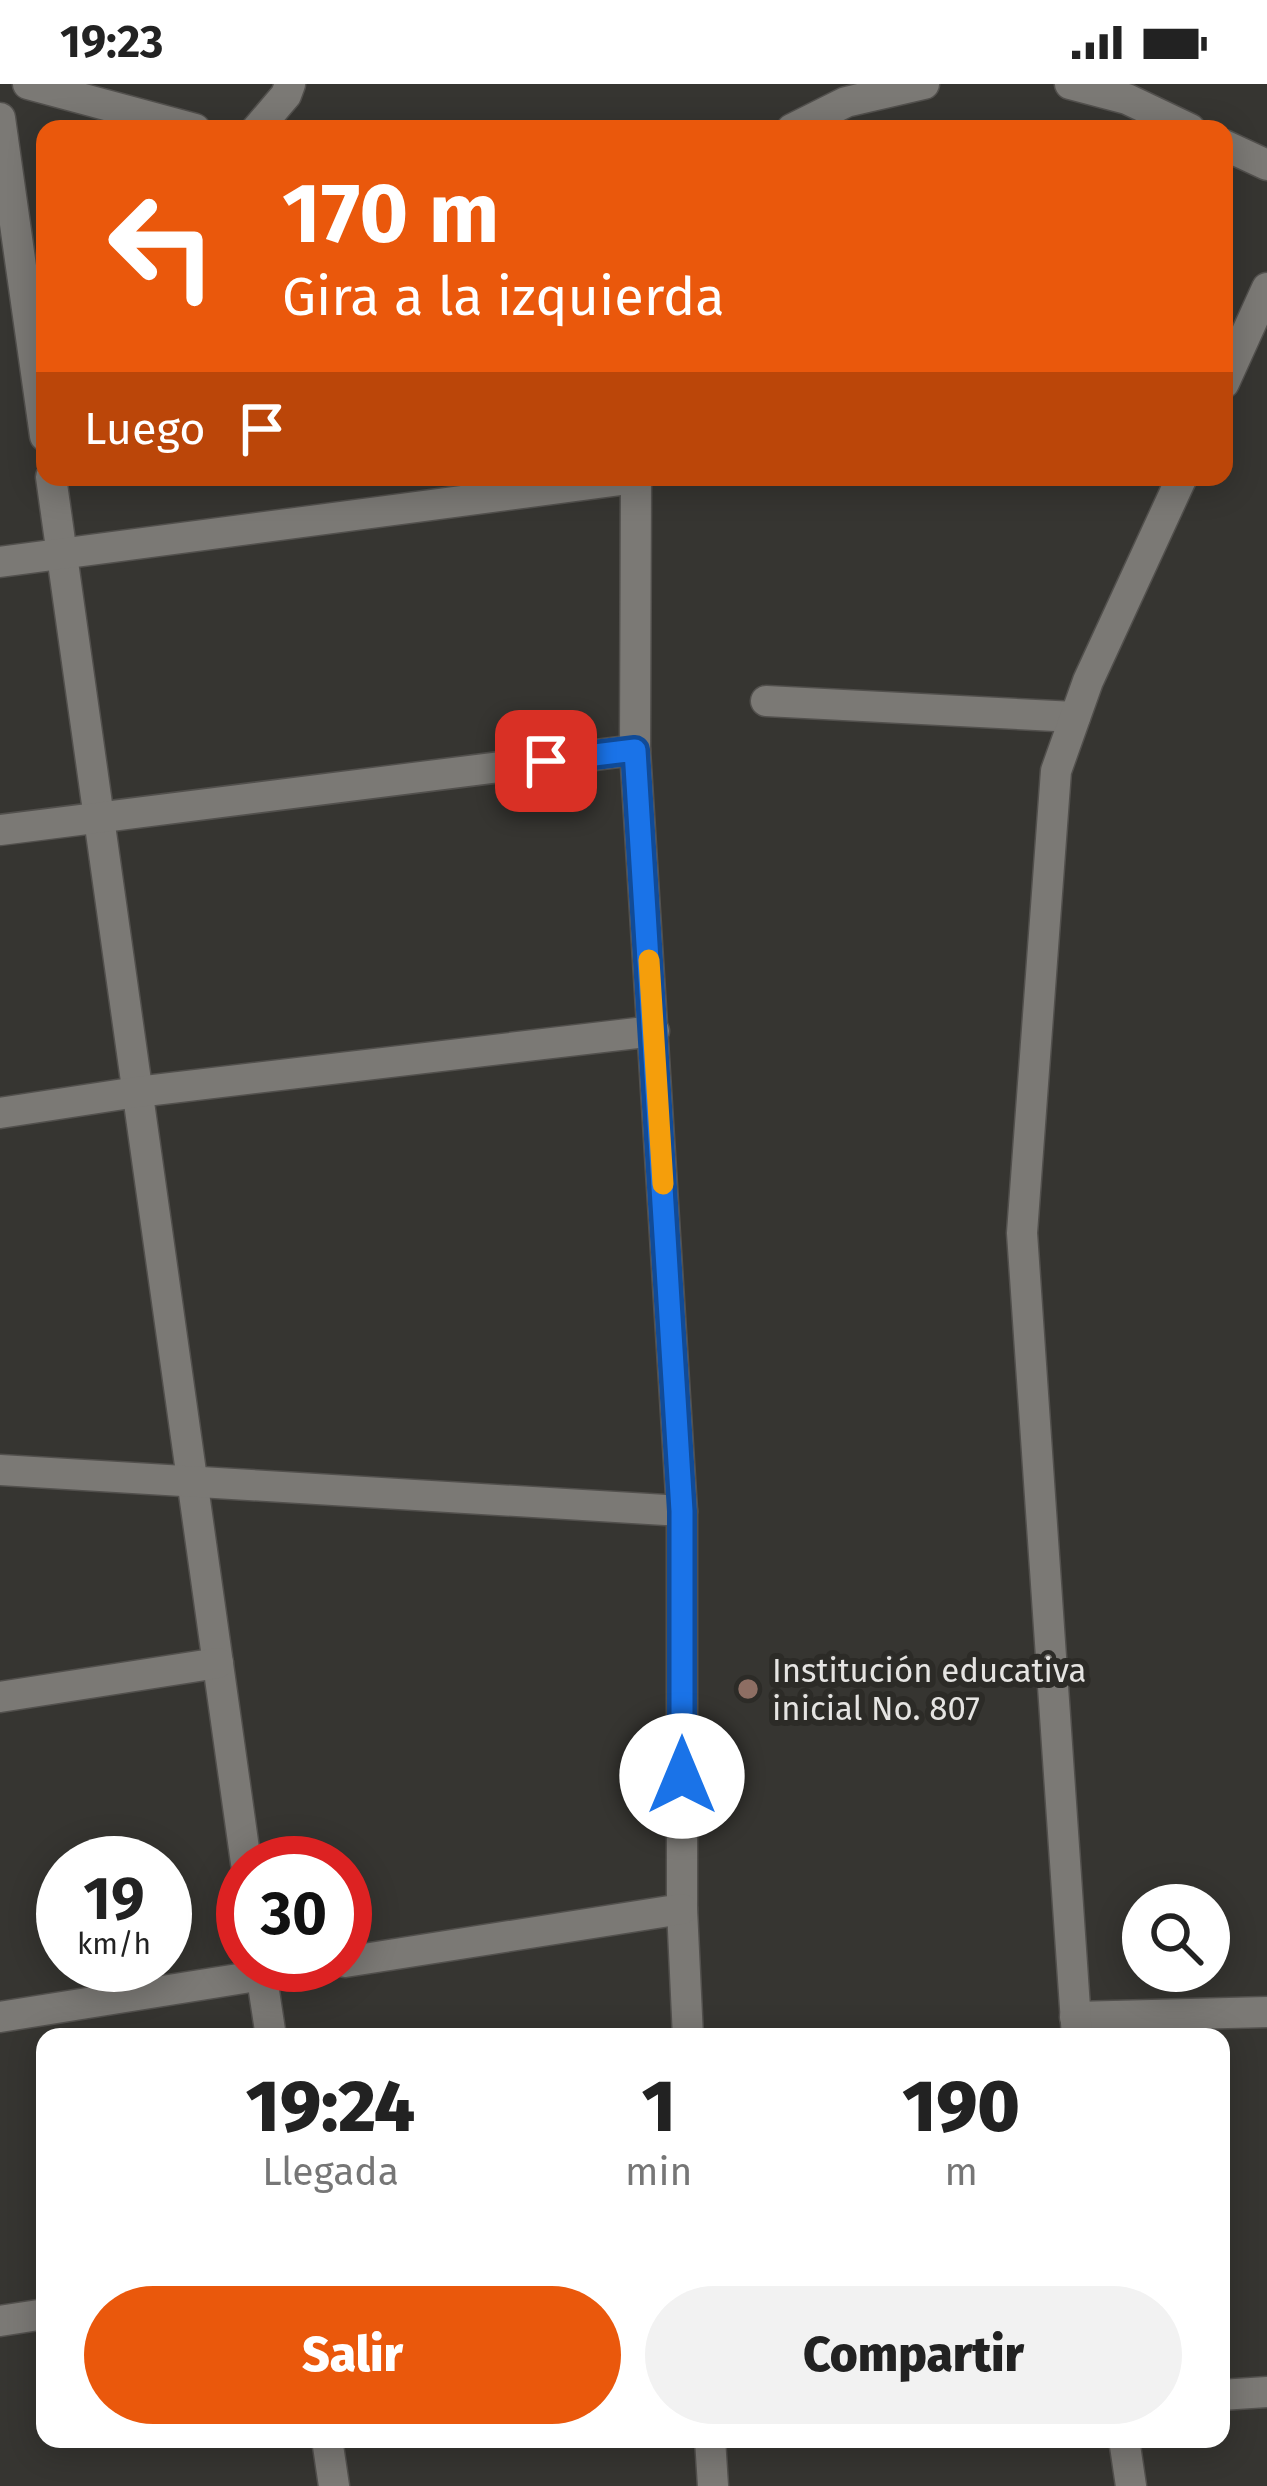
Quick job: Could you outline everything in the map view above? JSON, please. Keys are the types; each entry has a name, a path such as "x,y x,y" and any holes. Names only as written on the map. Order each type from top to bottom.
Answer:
{"street":[{"path":"28,84 162,120"},
{"path":"264,120 290,84"},
{"path":"810,120 845,102 924,84"},
{"path":"1070,84 1127,99 1171,120"},
{"path":"0,118 36,375"},
{"path":"1233,149 1267,166"},
{"path":"1233,363 1267,288"},
{"path":"52,486 242,1836"},
{"path":"0,562 569,486"},
{"path":"636,486 635,750 682,1511 682,1909 688,2028"},
{"path":"1178,486 1088,680 1057,771 1022,1233 1076,2027 1267,2012"},
{"path":"766,701 1075,718"},
{"path":"0,830 635,750"},
{"path":"0,1113 137,1092 654,1031"},
{"path":"0,1470 682,1511"},
{"path":"0,1696 218,1663"},
{"path":"372,1958 682,1909"},
{"path":"0,2017 216,1978"},
{"path":"264,1992 270,2028"},
{"path":"0,2321 36,2315"},
{"path":"1230,2394 1267,2392"},
{"path":"328,2448 334,2486"},
{"path":"711,2448 713,2486"},
{"path":"1125,2448 1131,2486"}],"slow traffic":[{"path":"649,960 663,1184"}],"place":[{"name":"Institución educativa inicial No. 807","path":"748,1689"}],"route":[{"path":"546,761 635,750 682,1511 682,1776"}]}
